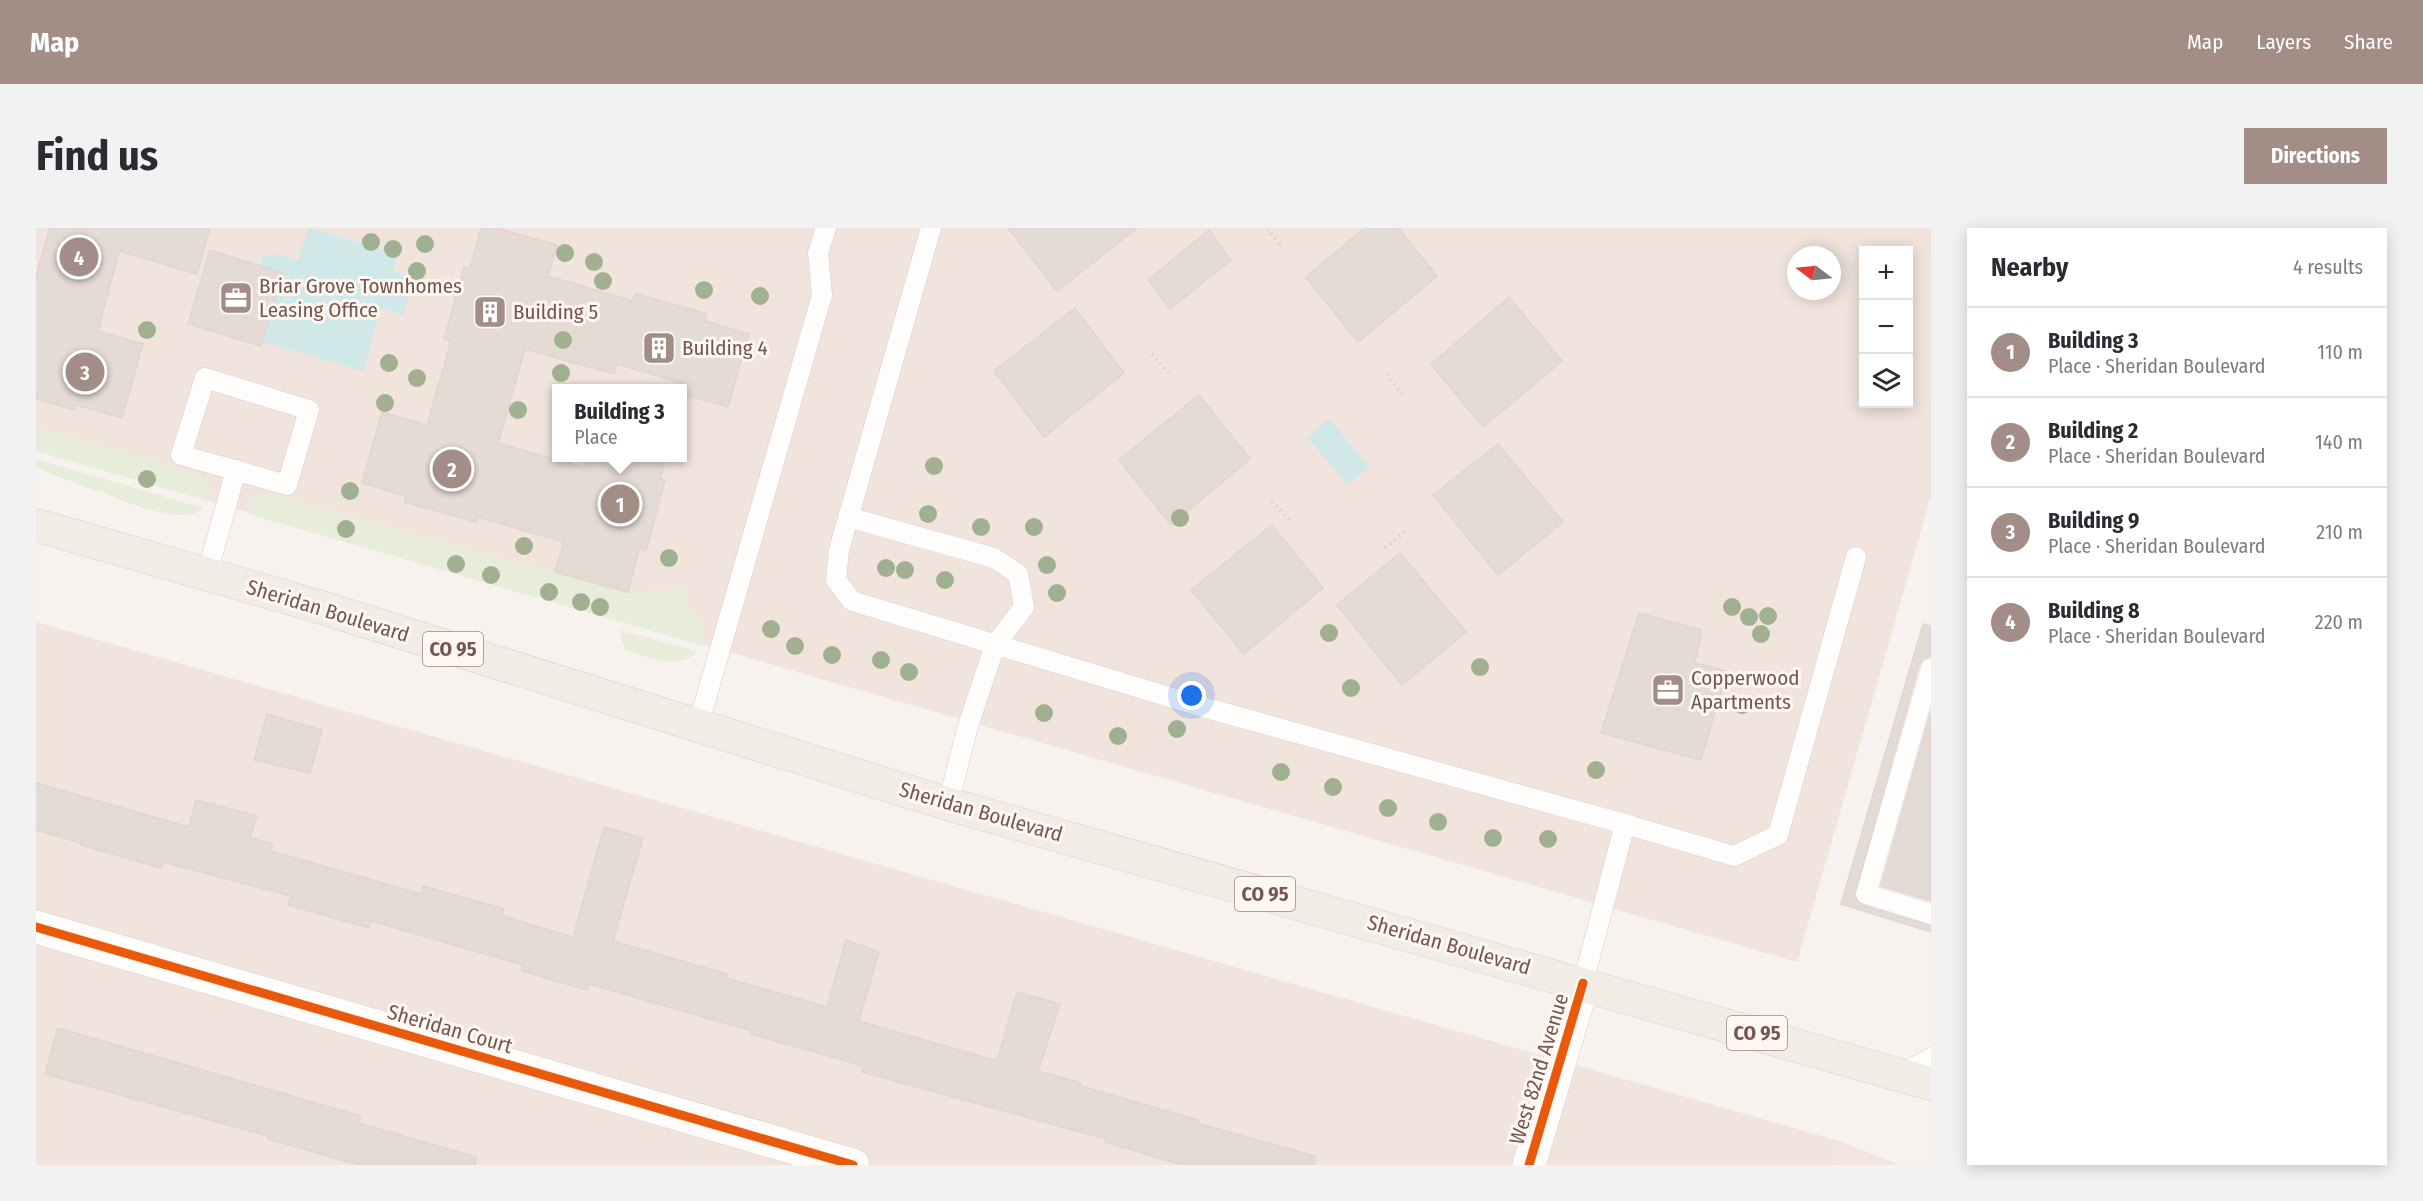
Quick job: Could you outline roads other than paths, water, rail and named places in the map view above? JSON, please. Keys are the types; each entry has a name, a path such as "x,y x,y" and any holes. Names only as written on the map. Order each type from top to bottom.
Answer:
{"main road":[{"name":"Sheridan Boulevard","path":"36,525 317,606 948,804 1916,1079"}],"street":[{"name":"Sheridan Court","path":"36,927 853,1165"},
{"name":"West 82nd Avenue","path":"1529,1165 1583,983"}],"lane":[{"path":"698,726 822,295 818,253 826,228"},
{"path":"931,228 839,550 836,580 852,601 1199,706 1734,856 1778,835 1856,557"},
{"path":"205,378 309,410 287,485 236,470 181,455 205,378"},
{"path":"207,574 236,470"},
{"path":"848,517 994,558 1018,574 1024,607 995,645 968,726 948,804"},
{"path":"1931,668 1866,894 1931,915"},
{"path":"1583,983 1625,824"},
{"path":"1916,1079 1931,1058"}],"water":[{"path":"308,228 398,254 393,272 414,278 403,315 381,308 363,371 263,342 283,273 260,265 263,255 273,258 275,254 298,261"},
{"path":"1329,419 1369,467 1348,485 1307,437"}],"place":[{"name":"Building 8","path":"79,257"},
{"name":"Briar Grove Townhomes Leasing Office","path":"236,298"},
{"name":"Building 5","path":"490,312"},
{"name":"Building 4","path":"659,348"},
{"name":"Building 9","path":"85,372"},
{"name":"Building 2","path":"452,469"},
{"name":"Building 3","path":"620,504"},
{"name":"Copperwood Apartments","path":"1668,690"}]}
